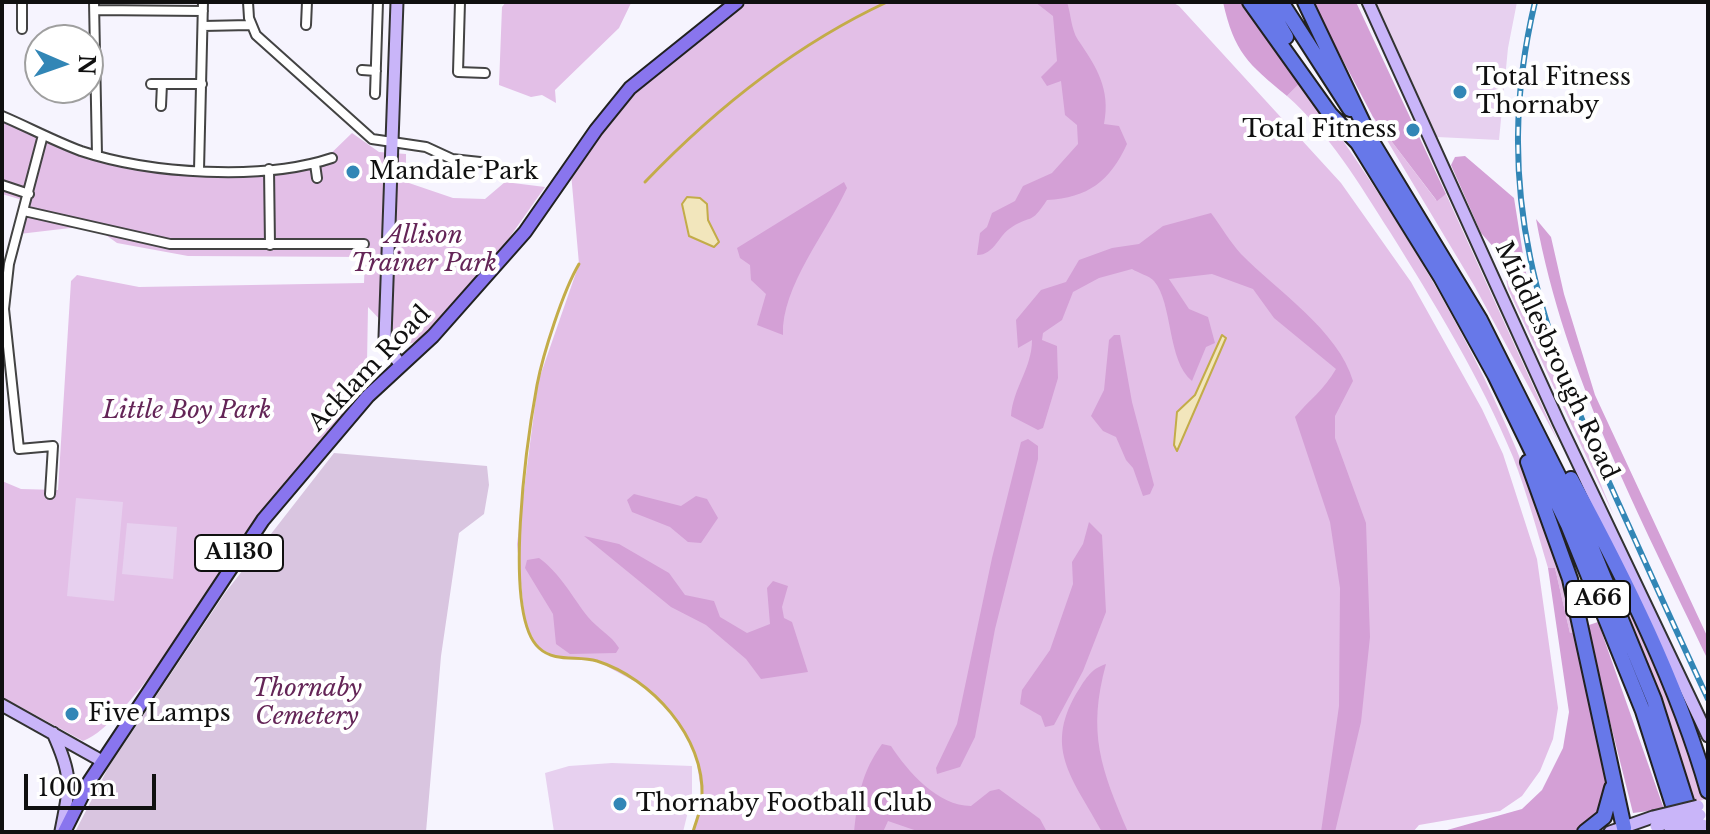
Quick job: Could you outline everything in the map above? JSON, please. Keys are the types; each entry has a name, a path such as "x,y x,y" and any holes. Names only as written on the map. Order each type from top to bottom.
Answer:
{"highway":[{"path":"1250,2 1330,114 1365,143"},
{"name":"A66","path":"1266,2 1453,271 1527,408 1579,517 1703,817"},
{"name":"A66","path":"1281,2 1365,143 1495,375 1573,538 1643,711 1681,832"},
{"name":"A66","path":"1305,2 1365,143"},
{"name":"A66","path":"1495,375 1570,579 1623,830"},
{"path":"1527,408 1551,442 1600,533 1708,769"},
{"path":"1695,745 1708,791"},
{"name":"A66","path":"1585,832 1600,823 1607,811 1613,779"}],"main road":[{"path":"397,2 385,337 387,347 401,365"},
{"name":"Acklam Road","path":"102,761 263,520 368,396 455,313 525,232 596,130 630,88 737,2"},
{"name":"Middlesbrough Road","path":"1368,2 1552,409 1708,736"},
{"path":"2,705 102,761"},
{"path":"52,731 69,773 70,788 62,832"},
{"name":"A1130","path":"62,832 102,761"},
{"path":"1623,830 1654,821 1703,817"},
{"path":"1670,832 1703,817"}],"street":[{"path":"22,2 22,29"},
{"path":"248,2 250,25 256,35 372,139 426,147 452,159 480,162"},
{"path":"306,25 307,2"},
{"path":"375,94 378,2"},
{"path":"460,2 458,72 485,73"},
{"path":"97,155 94,6 203,6 199,170"},
{"path":"203,26 250,25"},
{"path":"362,70 376,71"},
{"path":"161,106 156,84 202,84"},
{"path":"2,116 97,155 199,170 269,169 315,164 332,158"},
{"path":"43,135 29,194 6,263 4,309 6,377 19,449 53,446 50,494"},
{"path":"315,164 317,178"},
{"path":"269,169 270,245"},
{"path":"2,185 29,194"},
{"path":"24,211 153,242 270,245 348,240 364,244"}],"green space":[{"path":"506,2 631,3 619,28 555,90 556,103 542,95 531,97 499,85 502,7"},
{"path":"748,2 1172,2 1179,6 1341,183 1411,282 1482,409 1503,454 1537,559 1558,708 1553,739 1540,771 1522,796 1500,811 1419,825 1413,832 693,832 702,797 695,751 672,714 647,688 597,661 554,656 538,647 525,623 517,544 538,382 579,264 571,173 635,91"},
{"path":"1301,82 1389,210 1467,344 1501,413 1530,484 1555,557 1575,632 1570,633 1555,568 1548,568 1518,471 1487,399 1440,314 1355,178 1317,126 1287,96"},
{"path":"2,116 97,155 199,170 320,164 352,133 379,152 406,154 406,182 453,198 485,199 505,182 545,187 488,268 420,341 404,345 368,307 367,363 374,391 275,500 154,671 127,704 103,728 83,741 17,705 2,701 2,481 21,489 58,490 71,281 77,275 139,287 364,283 365,257 188,256 117,243 103,233 79,227 19,234 26,201 2,194"},
{"path":"1373,117 1436,200 1446,194 1559,443 1475,287"},
{"path":"1526,273 1559,384 1614,516 1508,289 1506,279"},
{"name":"Thornaby Cemetery","path":"334,453 487,466 489,485 484,514 459,533 441,656 426,832 75,832 108,768 225,593"},
{"path":"1621,591 1681,729 1706,799 1692,803 1618,592"}],"shaded area":[{"path":"1035,2 1067,2 1076,36 1104,89 1104,124 1119,126 1127,144 1113,168 1096,185 1074,196 1047,200 1034,217 1007,230 988,252 977,255 980,233 987,227 992,213 1015,201 1023,186 1052,173 1078,144 1077,125 1065,115 1061,81 1047,86 1041,77 1057,61 1053,16"},
{"path":"1223,2 1245,2 1301,82 1287,96 1244,56 1232,33"},
{"path":"1312,2 1356,2 1446,194 1437,201 1373,117"},
{"name":"Total Fitness Thornaby","path":"1376,2 1517,2 1508,48 1499,140 1437,137"},
{"path":"1465,156 1514,198 1526,273 1506,279 1497,251 1481,233 1451,165 1455,157"},
{"path":"844,182 847,188 789,298 783,335 757,325 766,294 751,280 750,265 740,258 737,248"},
{"path":"687,197 700,198 707,204 708,220 719,242 714,247 689,236 682,204"},
{"path":"1211,213 1241,254 1321,328 1346,363 1353,381 1335,416 1335,438 1366,523 1370,637 1361,722 1335,832 1321,832 1339,706 1340,588 1330,522 1295,417 1336,369 1274,318 1253,289 1212,274 1169,279 1189,309 1208,317 1215,343 1206,347 1192,381 1178,360 1160,291 1152,279 1132,269 1099,278 1073,292 1062,320 1043,333 1042,340 1057,346 1058,378 1043,428 1038,430 1011,416 1029,360 1032,340 1018,348 1016,320 1041,290 1066,282 1079,260 1112,248 1139,244 1163,226"},
{"path":"1536,219 1551,237 1564,294 1595,395 1708,638 1708,660 1631,499 1585,390 1549,277"},
{"path":"1114,335 1120,335 1132,402 1154,485 1150,494 1143,496 1133,468 1116,437 1103,431 1091,416 1104,390 1109,340"},
{"path":"1222,335 1226,338 1177,451 1174,445 1177,412 1195,395"},
{"path":"1028,439 1038,446 1038,459 995,629 975,737 960,767 937,774 936,768 957,724 992,558 1021,442"},
{"path":"634,494 681,506 696,496 707,499 718,518 701,543 688,542 670,527 632,512 627,500"},
{"path":"76,498 123,502 114,601 67,596"},
{"path":"1089,522 1102,535 1106,612 1083,671 1054,725 1045,727 1041,716 1020,704 1022,690 1050,650 1073,584 1072,562 1083,544"},
{"path":"127,523 177,527 173,579 122,574"},
{"path":"584,536 619,544 669,573 685,595 714,601 720,617 747,633 770,624 767,588 773,581 788,586 782,607 784,618 792,622 808,672 761,679 746,659 706,625 671,607"},
{"path":"539,558 560,578 588,617 616,643 619,648 616,653 570,654 556,644 553,614 525,568 527,560"},
{"path":"1548,568 1555,568 1570,633 1575,632 1607,787 1602,809 1589,825 1575,832 1440,832 1522,809 1542,790 1563,748 1569,712"},
{"path":"1598,622 1664,809 1633,813 1586,626"},
{"path":"1106,664 1100,688 1097,731 1110,789 1128,832 1102,832 1073,781 1063,749 1062,732 1076,694 1092,672"},
{"path":"882,744 891,746 925,786 947,800 971,806 990,791 999,789 1040,819 1047,832 920,832 888,821 883,832 854,832 862,786 869,765"},
{"path":"612,763 692,766 692,795 683,832 554,832 545,773 569,766"}],"waterway":[{"path":"645,182 699,129 758,81 820,38 887,2"},
{"path":"579,264 554,323 537,385 520,522 521,599 528,629 545,653 590,659 617,669 637,681 671,713 684,732 701,775 702,801 693,832"}],"railway":[{"path":"1535,2 1522,71 1518,136 1521,198 1530,258 1545,318 1565,377 1708,699"}],"place":[{"name":"Total Fitness Thornaby","path":"1460,92"},
{"name":"Total Fitness","path":"1413,130"},
{"name":"Mandale Park","path":"353,172"},
{"name":"Five Lamps","path":"72,714"},
{"name":"Thornaby Football Club","path":"620,804"}],"park label":[{"name":"Allison Trainer Park","path":"424,250"},
{"name":"Little Boy Park","path":"187,411"}]}
